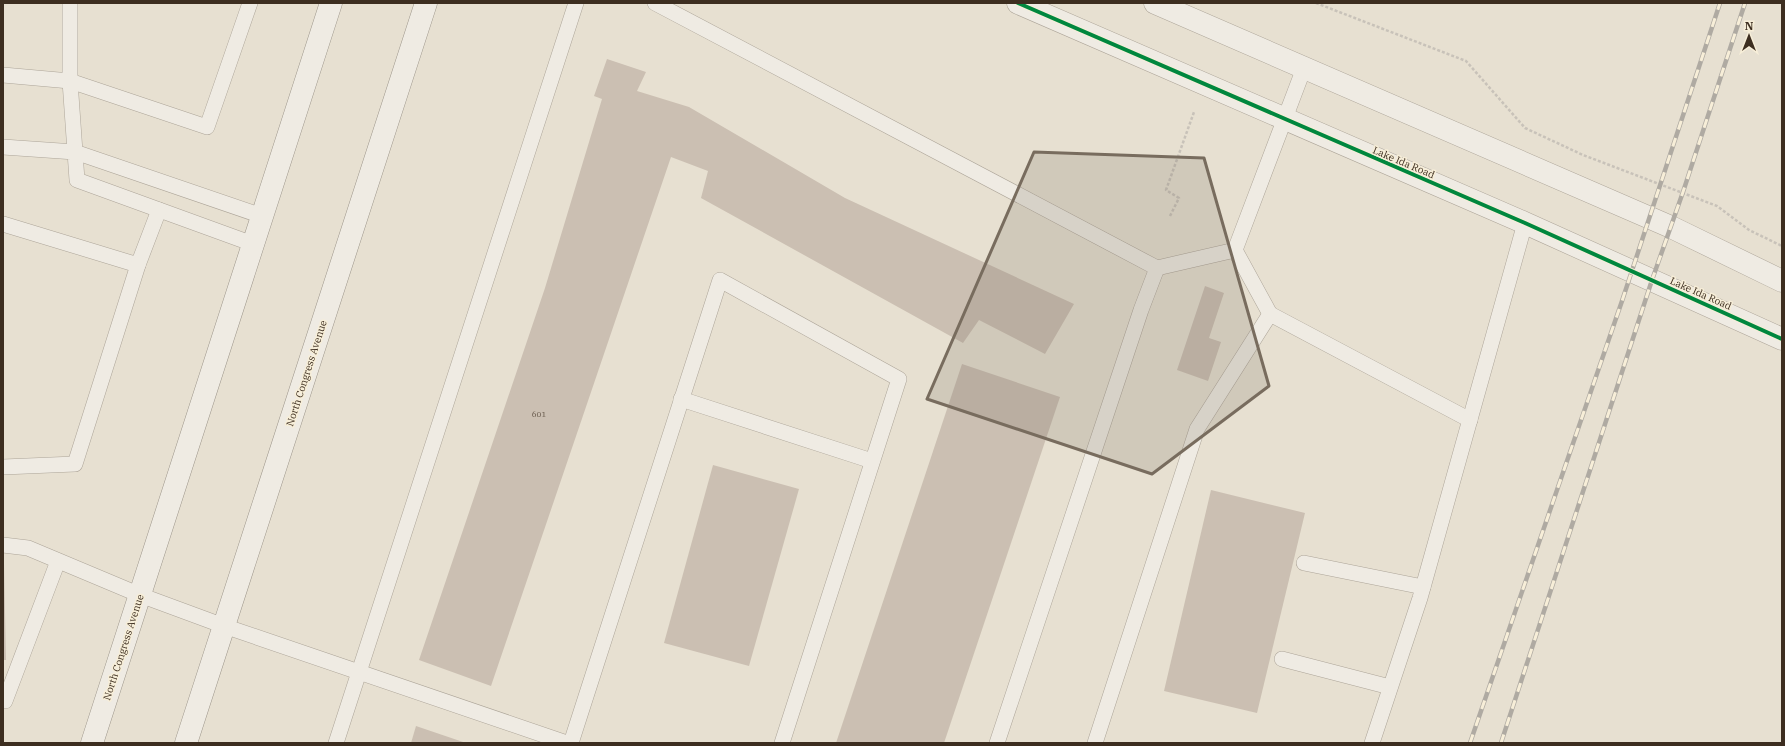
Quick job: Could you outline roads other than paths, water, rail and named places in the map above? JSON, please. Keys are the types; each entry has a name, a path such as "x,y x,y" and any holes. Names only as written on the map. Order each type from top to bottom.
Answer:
{"main road":[{"name":"North Congress Avenue","path":"92,743 331,3"},
{"name":"North Congress Avenue","path":"186,743 426,3"},
{"name":"Lake Ida Road","path":"1018,3 1525,223 1782,339"},
{"path":"1155,3 1671,227 1782,281"}],"lane":[{"path":"70,3 70,81 77,180 253,244"},
{"path":"3,76 70,81 207,127 250,3"},
{"path":"336,743 576,3"},
{"path":"655,3 1157,268 1235,250"},
{"path":"1304,68 1235,250 1270,314 1470,420"},
{"path":"3,147 75,152 262,216"},
{"path":"3,467 75,464 138,265 159,210"},
{"path":"1372,743 1423,587 1525,223"},
{"path":"3,224 138,265"},
{"path":"996,743 1138,317 1157,268"},
{"path":"571,743 720,280 899,379 782,743"},
{"path":"1095,743 1197,429 1270,314"},
{"path":"682,399 872,461"},
{"path":"3,546 28,548 140,595 224,626 567,743"},
{"path":"3,701 5,701 58,561"},
{"path":"1304,563 1423,587"},
{"path":"1282,659 1390,688"}],"railway":[{"path":"1470,743 1622,301 1720,3"},
{"path":"1501,743 1652,280 1683,192 1745,3"}]}
